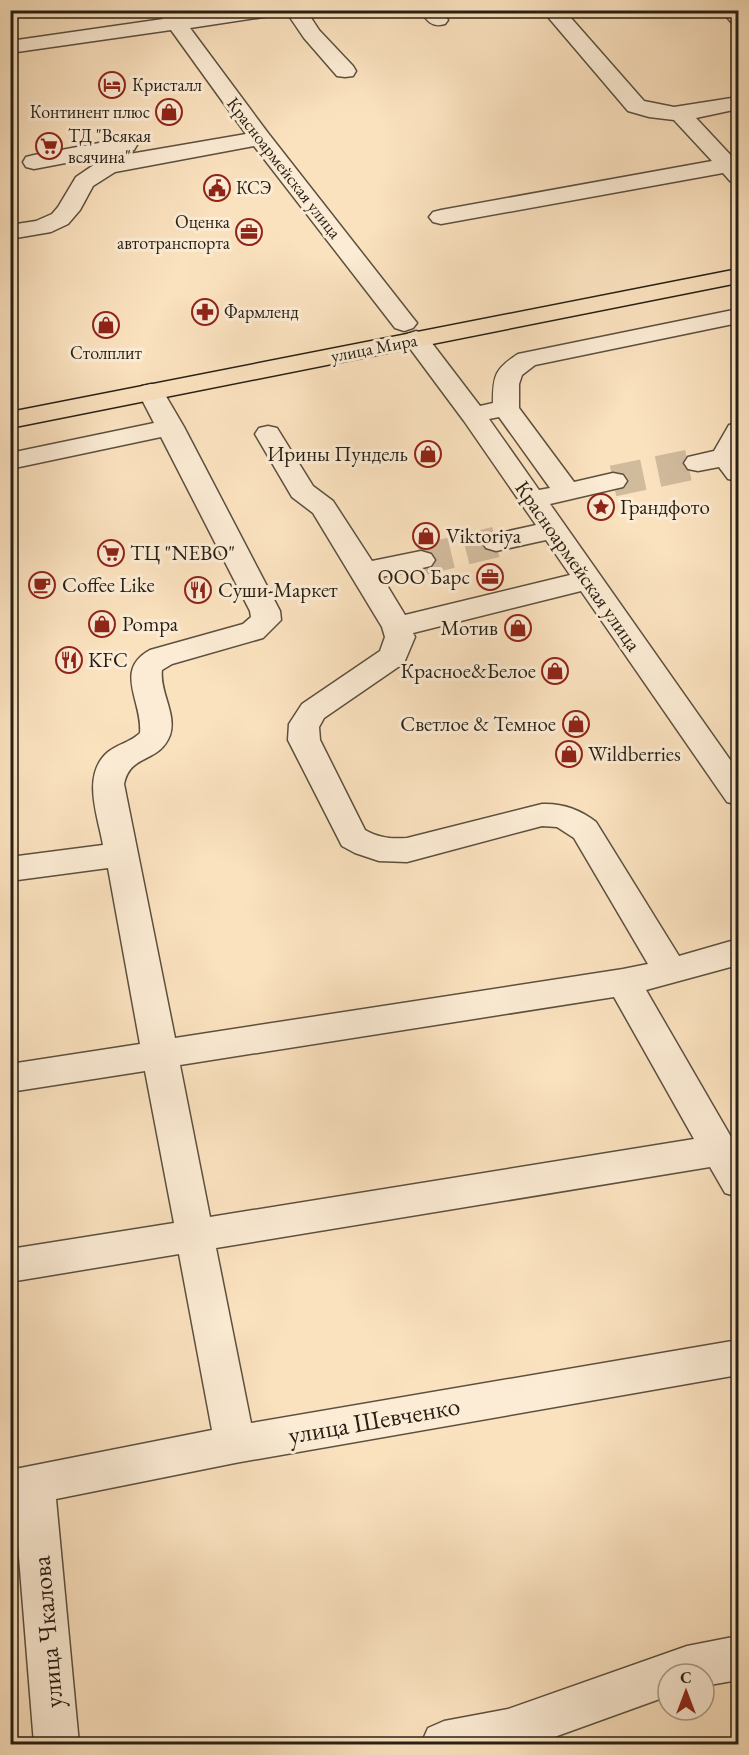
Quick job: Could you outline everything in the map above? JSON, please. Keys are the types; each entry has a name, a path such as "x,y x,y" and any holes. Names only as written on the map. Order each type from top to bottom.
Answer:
{"main road":[{"name":"улица Мира","path":"10,420 151,392 410,331 738,258"},
{"name":"улица Мира","path":"10,400 738,276"}],"street":[{"path":"10,47 172,17 270,10"},
{"path":"295,10 311,34 345,71"},
{"path":"552,10 636,106 649,112 664,114 738,103"},
{"path":"731,10 738,18"},
{"name":"Красноармейская улица","path":"172,17 255,131 472,415 738,794"},
{"path":"680,113 733,171"},
{"path":"34,162 255,131"},
{"path":"10,232 41,227 60,219 67,212 87,179 98,171 118,163 255,131"},
{"path":"441,217 733,171"},
{"path":"567,492 506,408 506,384 510,371 527,359 738,316"},
{"path":"151,392 265,611 266,620 254,631 161,657 150,665 146,674 156,727 154,736 146,744 115,762 108,772 108,784 121,854 235,1444"},
{"path":"472,415 506,408"},
{"path":"10,461 171,427"},
{"path":"698,463 735,468 738,431"},
{"path":"268,434 302,491 323,507 365,572 397,627 400,637 393,656 313,711 306,718 302,729 304,740 353,838 366,847 385,851 407,850 542,815 555,814 567,818 585,830 671,972"},
{"path":"532,500 613,482"},
{"path":"496,542 553,530"},
{"path":"365,572 421,560"},
{"path":"397,627 588,580"},
{"path":"10,869 121,854"},
{"path":"10,1078 623,982 671,972 738,952"},
{"path":"623,982 738,1182"},
{"path":"10,1266 720,1150"},
{"name":"улица Шевченко","path":"22,1487 235,1444 738,1358"},
{"name":"улица Чкалова","path":"22,1487 56,1744"},
{"path":"444,1744 508,1732 657,1677 687,1668 738,1658"}],"tunnel":[{"path":"613,481 698,463"},
{"path":"421,560 496,542"}],"place":[{"name":"Кристалл","path":"112,85"},
{"name":"Континент плюс","path":"169,112"},
{"name":"ТД \"Всякая всячина\"","path":"49,146"},
{"name":"КСЭ","path":"217,188"},
{"name":"Оценка автотранспорта","path":"249,232"},
{"name":"Фармленд","path":"205,312"},
{"name":"Столплит","path":"106,325"},
{"name":"Ирины Пундель","path":"428,454"},
{"name":"Грандфото","path":"601,507"},
{"name":"Viktoriya","path":"426,536"},
{"name":"ТЦ \"NEBO\"","path":"111,553"},
{"name":"ООО Барс","path":"490,577"},
{"name":"Coffee Like","path":"42,585"},
{"name":"Суши-Маркет","path":"198,590"},
{"name":"Pompa","path":"102,624"},
{"name":"Мотив","path":"518,628"},
{"name":"KFC","path":"69,660"},
{"name":"Красное&Белое","path":"555,671"},
{"name":"Светлое & Темное","path":"576,724"},
{"name":"Wildberries","path":"569,754"}]}
